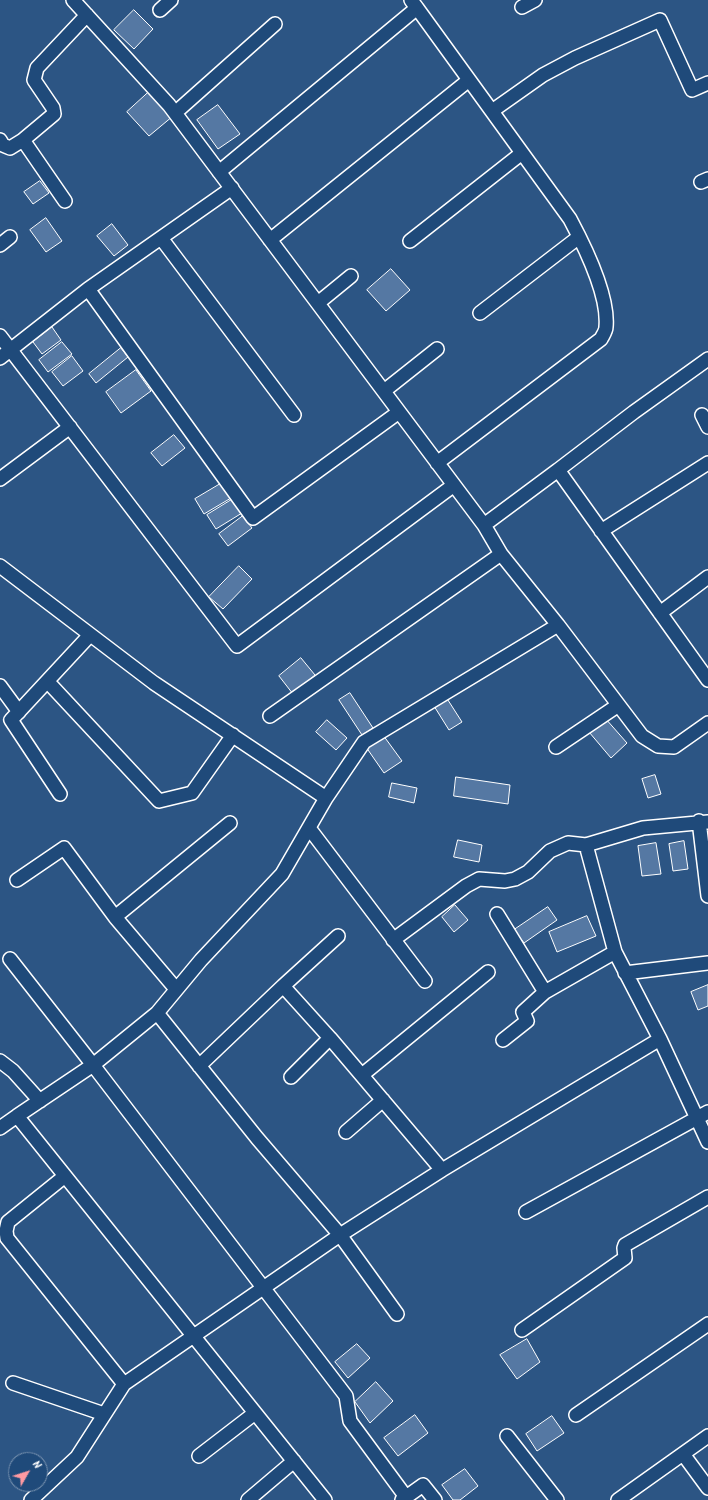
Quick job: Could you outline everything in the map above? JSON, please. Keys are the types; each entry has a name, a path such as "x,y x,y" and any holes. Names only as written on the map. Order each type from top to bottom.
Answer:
{"street":[{"path":"73,0 175,112 484,525 501,554 558,625 617,706 642,736 658,746 674,747 708,724"},
{"path":"160,10 171,0"},
{"path":"522,7 535,0"},
{"path":"220,172 414,4 570,219 579,236 603,296 606,328 601,338 437,463"},
{"path":"0,140 3,145 10,148 23,140 54,114 53,108 34,80 37,68 87,15"},
{"path":"492,111 543,75 575,58 660,20 692,90 708,83"},
{"path":"175,112 275,24"},
{"path":"270,240 469,80"},
{"path":"23,140 65,201"},
{"path":"410,241 522,153"},
{"path":"5,354 88,289 232,188"},
{"path":"480,313 579,236"},
{"path":"161,238 294,415"},
{"path":"318,303 351,276"},
{"path":"88,289 253,518 399,412"},
{"path":"0,336 5,354 70,427 237,646 454,485"},
{"path":"384,391 438,349"},
{"path":"484,525 634,412 708,359"},
{"path":"702,415 708,428"},
{"path":"0,479 70,427"},
{"path":"601,532 708,464"},
{"path":"558,470 660,613 706,673"},
{"path":"270,716 501,554"},
{"path":"0,566 154,683 326,798"},
{"path":"660,613 708,577"},
{"path":"0,1128 93,1065 157,1013 176,989 282,874 326,798 364,742 558,625"},
{"path":"60,794 11,720 48,682 90,635"},
{"path":"48,682 160,801 192,793 233,735"},
{"path":"0,686 19,712"},
{"path":"556,747 617,706"},
{"path":"393,940 466,886 479,879 505,881 515,879 528,872 550,851 568,843 586,845 643,828 703,822 708,896"},
{"path":"115,917 230,823"},
{"path":"309,828 425,981"},
{"path":"586,845 615,952 660,1039 703,1114 708,1142"},
{"path":"17,880 64,848 115,917 176,989"},
{"path":"497,914 545,992"},
{"path":"199,1066 338,936"},
{"path":"503,1040 527,1021 523,1012 545,992 615,952"},
{"path":"10,959 346,1396 350,1421 404,1498 423,1485 434,1500"},
{"path":"625,973 708,963"},
{"path":"362,1075 488,972"},
{"path":"283,986 362,1075 442,1170"},
{"path":"157,1013 257,1138 340,1235 397,1314"},
{"path":"291,1077 330,1038"},
{"path":"30,1500 77,1457 124,1384 340,1235 442,1170 660,1039"},
{"path":"0,1061 13,1071 40,1101"},
{"path":"346,1132 383,1100"},
{"path":"526,1212 703,1114"},
{"path":"17,1116 325,1500"},
{"path":"65,1176 8,1222 6,1231 8,1238 124,1384"},
{"path":"522,1330 625,1258 625,1245 708,1197"},
{"path":"576,1415 708,1324"},
{"path":"13,1383 104,1414"},
{"path":"199,1456 255,1413"},
{"path":"507,1436 557,1500"},
{"path":"618,1500 708,1436"},
{"path":"683,1454 708,1488"},
{"path":"248,1500 294,1461"}],"building":[{"path":"134,10 153,29 134,49 114,30"},
{"path":"150,91 173,116 149,136 127,112"},
{"path":"218,105 240,134 218,149 197,120"},
{"path":"40,181 49,193 33,204 24,192"},
{"path":"46,218 62,241 46,252 30,230"},
{"path":"112,224 128,245 114,256 97,236"},
{"path":"391,269 410,290 386,311 367,290"},
{"path":"52,327 61,340 42,354 33,342"},
{"path":"62,342 72,354 48,372 39,360"},
{"path":"121,348 128,357 96,383 89,374"},
{"path":"72,356 83,371 63,386 52,372"},
{"path":"136,370 151,391 121,413 106,392"},
{"path":"174,435 185,448 162,466 151,453"},
{"path":"222,483 231,498 204,514 195,499"},
{"path":"233,499 242,513 216,529 207,515"},
{"path":"243,516 252,528 228,546 219,534"},
{"path":"239,566 252,579 223,609 209,597"},
{"path":"301,658 315,675 293,694 279,676"},
{"path":"350,693 373,728 362,735 339,700"},
{"path":"446,697 462,722 449,730 434,706"},
{"path":"605,718 627,743 611,758 589,732"},
{"path":"327,720 347,738 336,750 316,732"},
{"path":"383,735 402,761 384,773 366,747"},
{"path":"655,775 661,794 648,798 642,779"},
{"path":"456,777 510,785 508,804 454,796"},
{"path":"392,783 417,788 414,803 389,797"},
{"path":"458,840 482,845 479,862 454,857"},
{"path":"684,841 688,869 673,871 669,844"},
{"path":"656,843 661,874 642,876 638,846"},
{"path":"455,905 468,920 454,932 442,917"},
{"path":"548,907 557,920 524,943 514,930"},
{"path":"587,916 596,936 557,952 549,932"},
{"path":"708,985 708,1006 698,1010 691,992"},
{"path":"527,1339 540,1362 517,1379 500,1355"},
{"path":"357,1344 370,1358 348,1378 335,1362"},
{"path":"376,1382 393,1401 370,1423 355,1402"},
{"path":"415,1415 428,1433 398,1456 384,1438"},
{"path":"552,1416 564,1433 537,1451 526,1434"},
{"path":"465,1469 478,1486 460,1500 453,1500 442,1485"}]}
